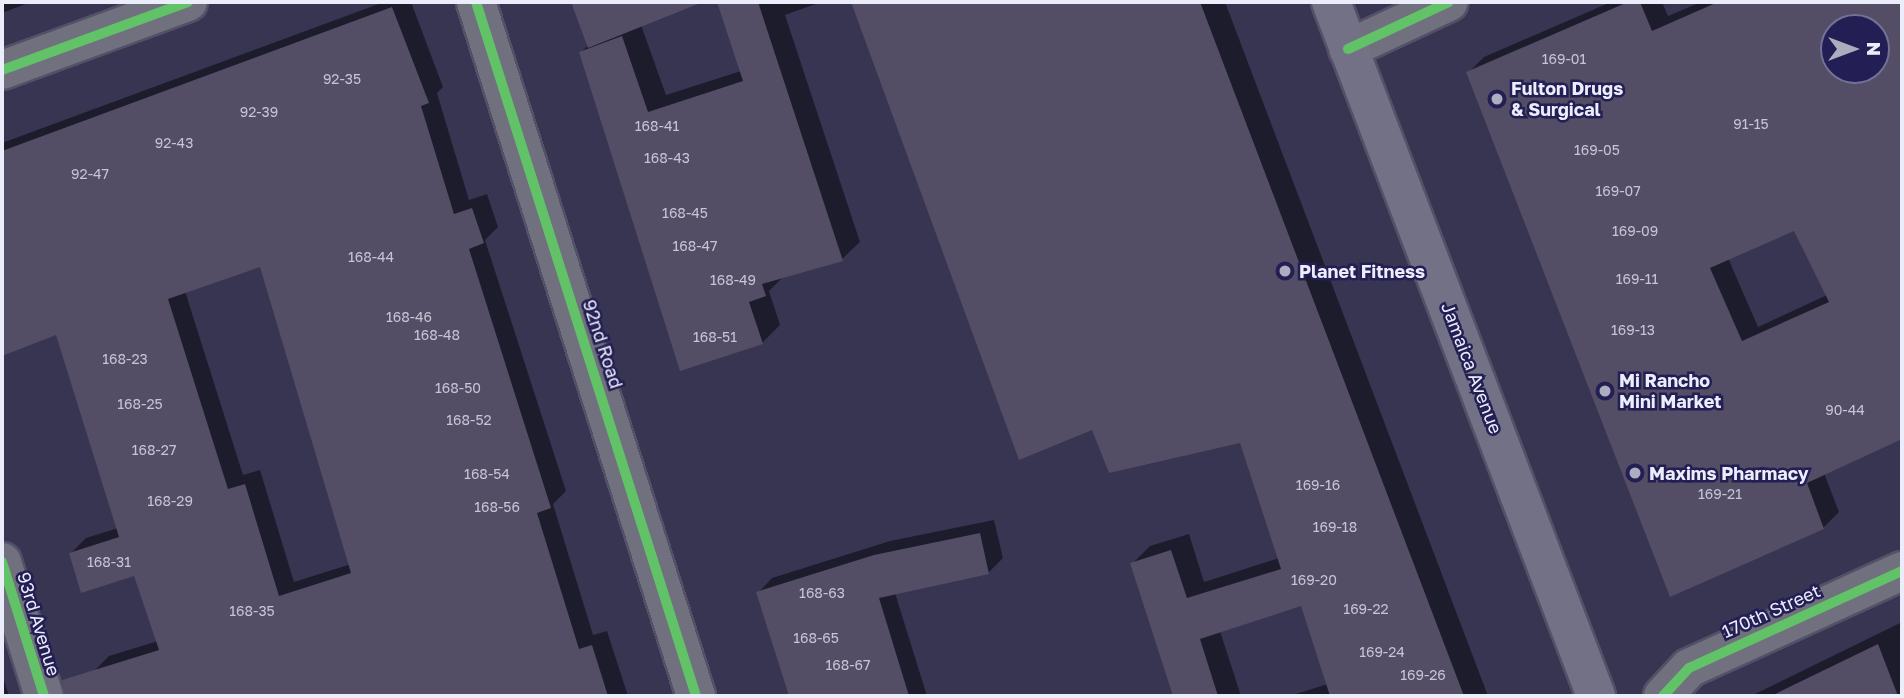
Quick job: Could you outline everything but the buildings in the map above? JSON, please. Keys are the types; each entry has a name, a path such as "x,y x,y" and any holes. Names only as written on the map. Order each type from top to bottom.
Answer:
{"main road":[{"name":"Jamaica Avenue","path":"1331,2 1596,696"}],"street":[{"path":"2,69 188,2"},
{"name":"92nd Road","path":"476,2 696,696"},
{"path":"1348,49 1449,2"},
{"name":"93rd Avenue","path":"2,562 44,696"},
{"name":"170th Street","path":"1663,696 1689,668 1902,571"}],"cycle path":[{"path":"2,70 188,2"},
{"path":"476,2 696,696"},
{"path":"1348,49 1449,2"},
{"path":"2,562 44,696"},
{"path":"1663,696 1689,668 1902,571"}],"place":[{"name":"Fulton Drugs & Surgical","path":"1497,99"},
{"name":"Planet Fitness","path":"1285,271"},
{"name":"Mi Rancho Mini Market","path":"1605,391"},
{"name":"Maxims Pharmacy","path":"1635,473"}]}
